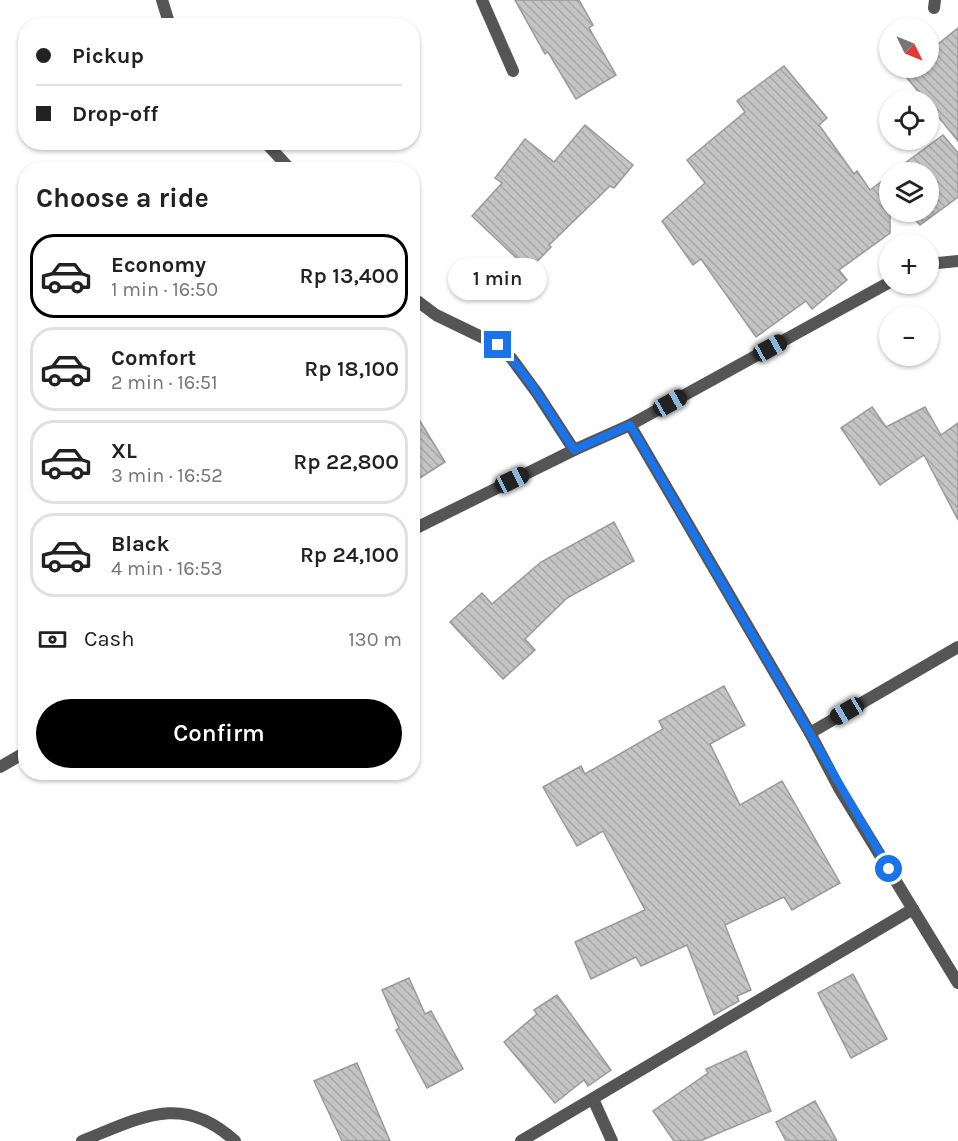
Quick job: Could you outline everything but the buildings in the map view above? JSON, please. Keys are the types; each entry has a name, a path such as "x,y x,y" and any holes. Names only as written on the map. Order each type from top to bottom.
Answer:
{"street":[{"path":"162,0 168,18"},
{"path":"482,0 513,71"},
{"path":"273,150 284,162"},
{"path":"939,263 958,261"},
{"path":"420,526 630,425 879,288"},
{"path":"420,303 436,315 498,345 512,359 537,393 574,450"},
{"path":"630,425 810,733 839,788 958,983"},
{"path":"810,733 958,647"},
{"path":"0,766 18,756"},
{"path":"521,1141 914,909"},
{"path":"593,1099 612,1141"},
{"path":"82,1141 149,1114 192,1113 218,1125 235,1141"}],"route":[{"path":"498,345 512,359 537,393 574,450 630,425 810,733 839,788 889,869"}]}
